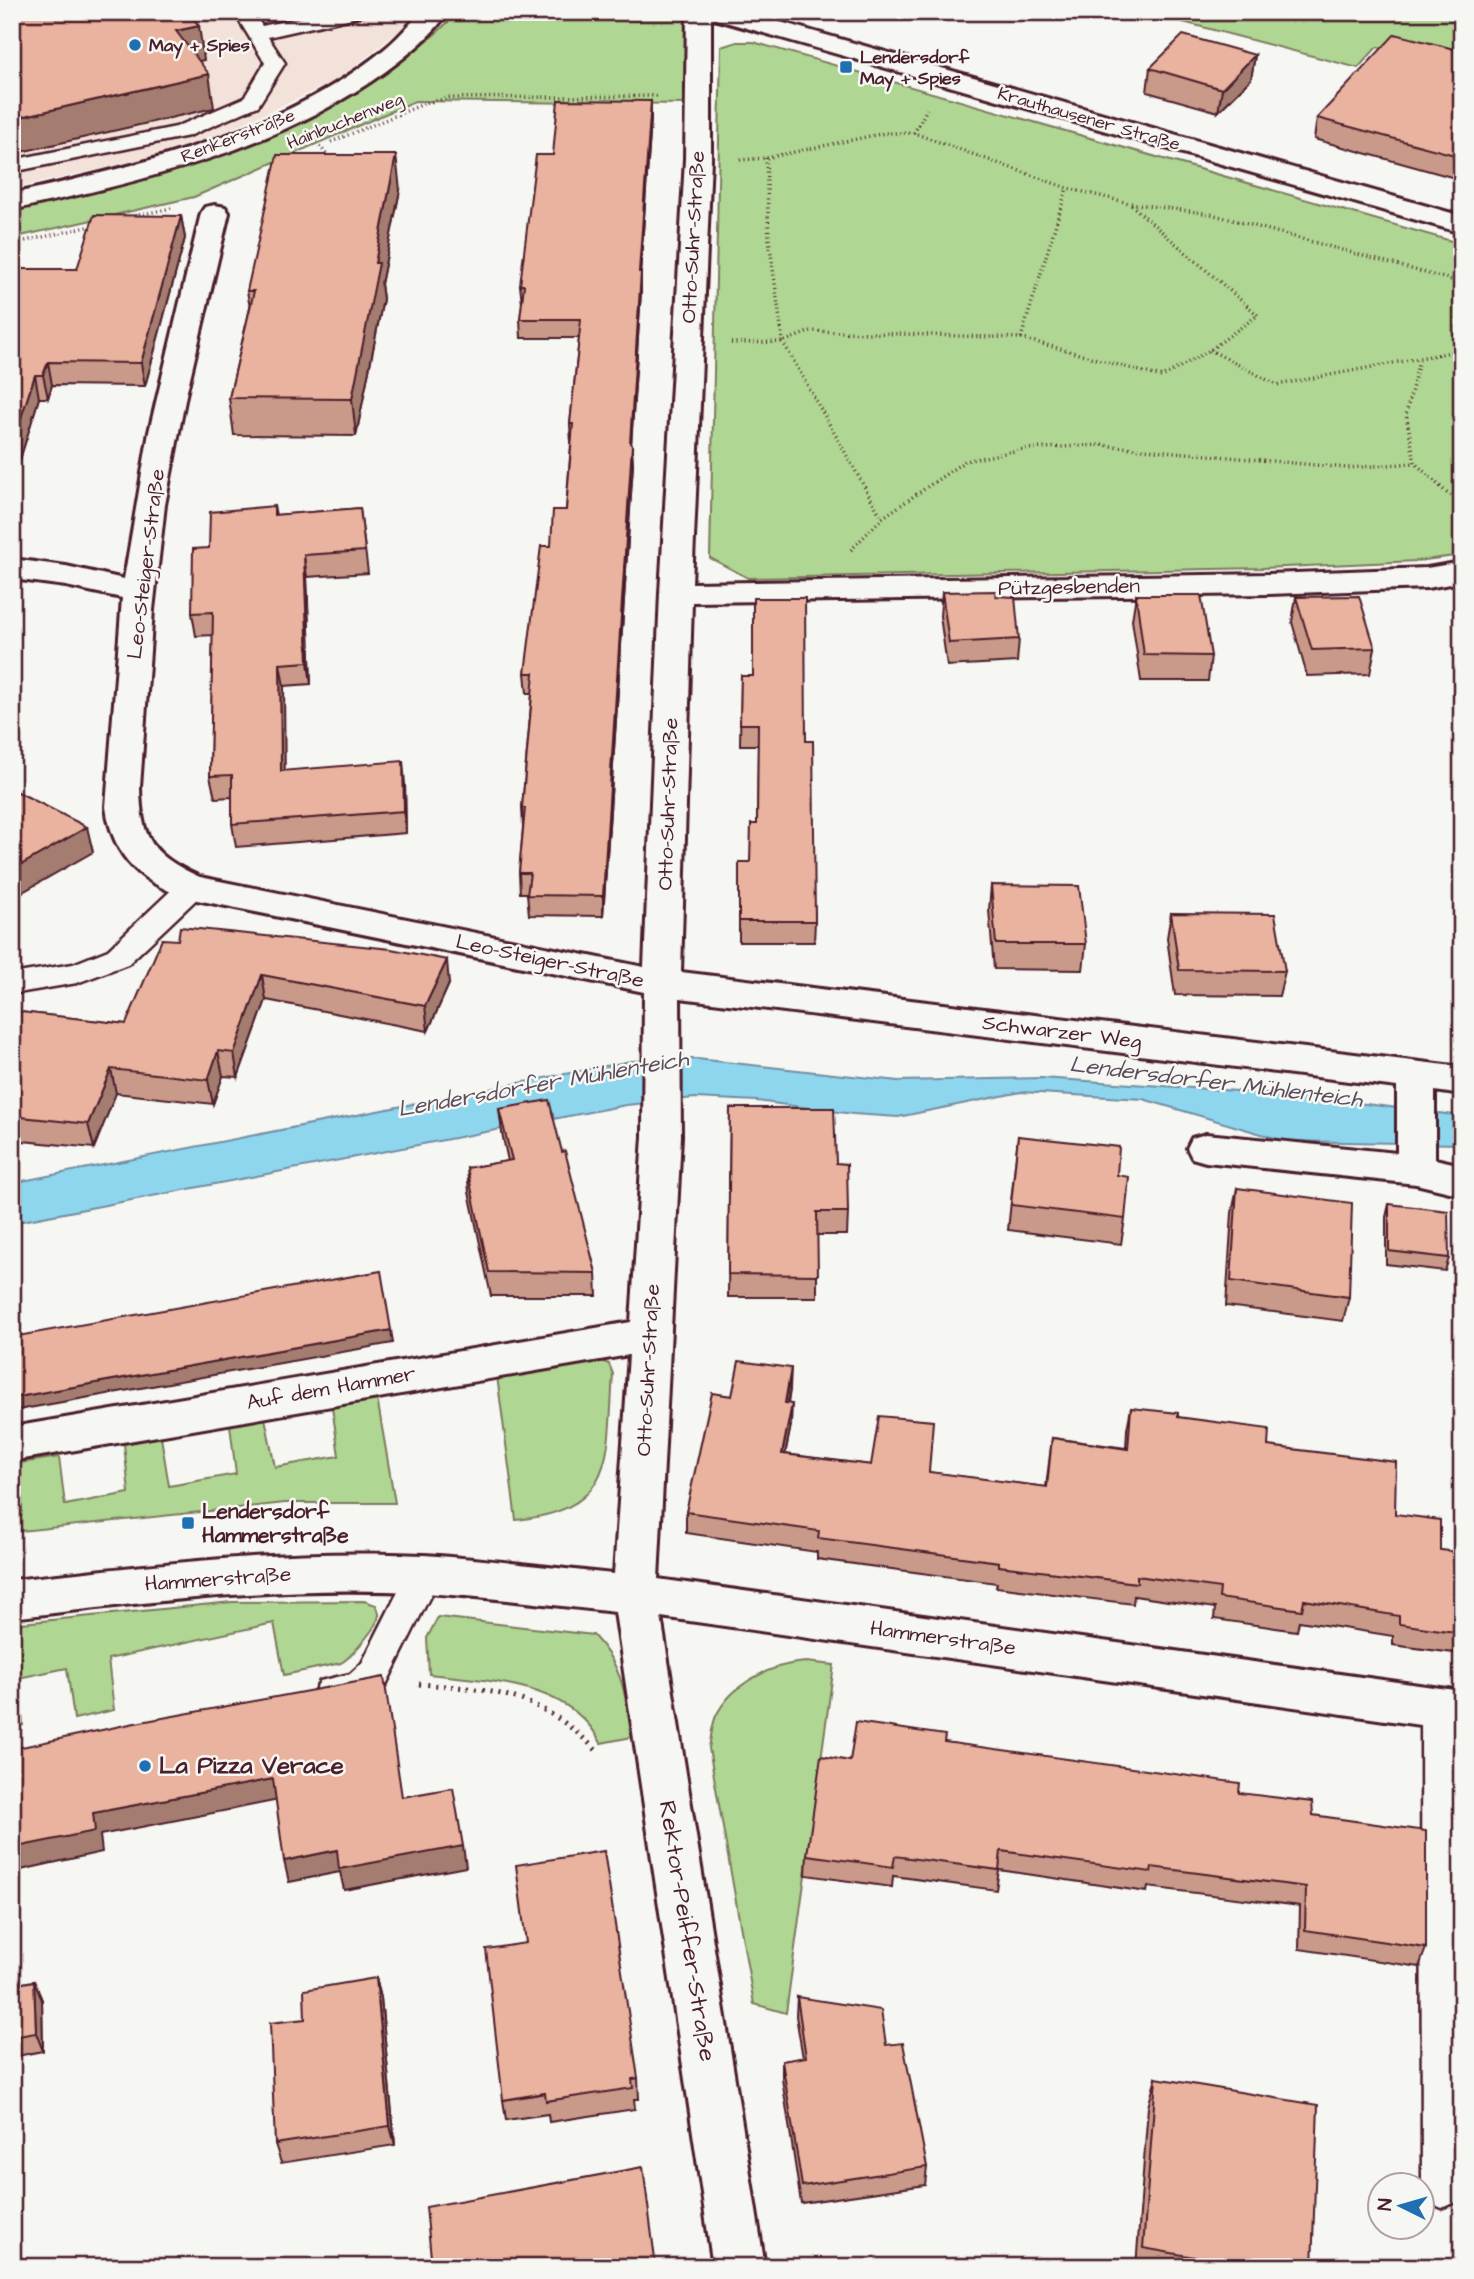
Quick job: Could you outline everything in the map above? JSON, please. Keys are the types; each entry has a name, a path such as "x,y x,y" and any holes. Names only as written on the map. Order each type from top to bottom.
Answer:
{"street":[{"name":"Renkerstraße","path":"12,202 148,169 279,122 372,70 404,46 436,12"},
{"name":"Otto-Suhr-Straße","path":"635,1595 663,1136 662,984 676,593 698,159 699,12"},
{"name":"Krauthausener Straße","path":"717,12 1462,225"},
{"name":"Leo-Steiger-Straße","path":"215,213 149,506 139,592 122,814 130,840 142,858 162,875 192,887 662,984"},
{"path":"12,569 66,576 139,592"},
{"name":"Pützgesbenden","path":"676,593 1269,584 1427,578 1462,572"},
{"name":"Schwarzer Weg","path":"662,984 1416,1086 1462,1081"},
{"path":"1416,1086 1416,1162"},
{"path":"1206,1148 1416,1162 1462,1180"},
{"name":"Auf dem Hammer","path":"12,1444 650,1335"},
{"name":"Hammerstraße","path":"12,1599 193,1579 296,1573 424,1574 635,1595 1451,1709"},
{"name":"Rektor-Peiffer-Straße","path":"635,1595 739,2267"}],"lane":[{"path":"12,166 182,132 251,102 275,63 243,12"},
{"path":"258,33 354,12"},
{"path":"12,984 77,974 118,957 192,887"},
{"path":"296,1697 359,1688 373,1674 424,1574"},
{"path":"1442,2188 1451,1709"}],"path":[{"name":"Hainbuchenweg","path":"334,164 320,146 426,103 449,98 700,96"},
{"path":"698,159 766,158 903,131 940,140 1067,188 1129,203 1211,214 1462,283"},
{"path":"766,158 769,239 783,342 882,518"},
{"path":"1021,338 1067,188"},
{"path":"688,344 783,342 811,331 1021,338 1162,377 1210,351 1258,315 1129,203"},
{"path":"126,218 177,206"},
{"path":"12,244 101,224"},
{"path":"1210,351 1277,385 1462,351"},
{"path":"1419,360 1406,414 1415,463 1447,493 1462,502"},
{"path":"809,592 882,518 965,461 1025,449 1100,445 1347,468 1415,463"},
{"path":"359,1688 423,1685 472,1687 517,1695 553,1711 581,1733 596,1750"}],"shaded area":[{"path":"12,12 417,12 405,26 338,80 211,138 137,161 12,189"}],"green space":[{"path":"457,12 669,12 691,18 689,104 415,101 194,197 12,238 12,211 164,174 213,159 309,120 354,95 397,65 436,34"},
{"path":"1145,12 1462,12 1462,67 1377,47 1358,68"},
{"path":"737,42 753,42 1462,244 1462,555 1417,561 1263,568 748,578 710,558 721,47"},
{"path":"598,1360 609,1364 613,1374 607,1453 600,1473 590,1491 573,1504 549,1514 516,1520 497,1376"},
{"path":"377,1398 395,1503 285,1503 12,1532 12,1514 22,1512 20,1463 59,1457 65,1505 129,1493 124,1444 161,1437 169,1486 236,1474 230,1425 265,1418 275,1467 339,1456 332,1407"},
{"path":"364,1601 376,1605 379,1614 377,1620 363,1642 341,1663 284,1675 274,1623 108,1659 114,1710 74,1719 67,1668 18,1678 23,1725 12,1728 12,1624 232,1602"},
{"path":"438,1617 593,1635 611,1659 622,1682 632,1737 601,1743 587,1723 569,1707 526,1688 429,1674 427,1638"},
{"path":"806,1662 834,1665 786,2013 754,2004 709,1748 716,1716 732,1694 754,1677 767,1671"}],"water":[{"name":"Lendersdorfer Mühlenteich","path":"697,1059 898,1081 1041,1078 1285,1094 1462,1116 1462,1144 1285,1141 1143,1099 1021,1092 898,1117 757,1101 695,1098 626,1105 12,1223 12,1183 631,1061"}],"building":[{"path":"12,12 189,12 199,26 176,31 209,74 12,119"},
{"path":"1395,34 1462,51 1462,157 1317,118"},
{"path":"1183,35 1255,55 1222,89 1150,68"},
{"path":"558,100 651,101 603,896 527,895 530,873 519,873 534,673 525,673 541,546 551,546 553,510 566,510 573,424 570,424 581,319 520,319 524,285 520,285 536,155 553,155"},
{"path":"277,155 396,155 375,263 379,263 352,399 229,398 254,291 247,291"},
{"path":"94,215 181,216 141,363 48,362 43,375 35,375 12,445 12,269 77,269"},
{"path":"274,506 274,515 360,508 365,551 304,555 308,662 280,664 281,771 403,761 404,811 232,824 232,775 210,776 213,612 192,613 193,549 209,548 210,512"},
{"path":"995,591 996,596 1015,597 1019,639 949,643 942,592"},
{"path":"1136,595 1201,595 1211,656 1144,655"},
{"path":"1359,596 1375,648 1312,650 1296,597"},
{"path":"753,598 805,598 806,741 813,741 815,921 739,921 739,862 750,862 751,824 757,824 758,724 740,724 741,676 753,676"},
{"path":"12,789 87,827 12,870"},
{"path":"991,885 1079,886 1086,944 996,944"},
{"path":"1171,913 1275,914 1285,971 1179,970"},
{"path":"180,927 391,949 447,960 425,1006 262,975 234,1053 218,1051 208,1080 111,1069 88,1124 12,1116 12,1011 126,1024 162,939 178,940"},
{"path":"549,1100 596,1273 489,1272 467,1168 512,1160 499,1109"},
{"path":"730,1108 834,1108 836,1163 847,1164 848,1212 817,1212 818,1275 728,1274"},
{"path":"1018,1136 1119,1147 1117,1175 1129,1177 1125,1219 1011,1205"},
{"path":"1237,1188 1352,1203 1349,1297 1231,1281"},
{"path":"1389,1204 1448,1211 1449,1258 1389,1251"},
{"path":"381,1271 391,1330 12,1398 12,1337"},
{"path":"739,1361 791,1368 785,1403 792,1404 782,1454 871,1465 879,1416 933,1421 929,1472 1047,1487 1052,1438 1128,1449 1131,1408 1178,1413 1178,1417 1269,1429 1268,1446 1396,1462 1395,1514 1440,1520 1440,1550 1462,1553 1462,1633 1399,1624 1399,1616 1304,1600 1302,1610 1219,1598 1220,1588 1137,1576 1137,1583 999,1566 999,1562 818,1538 819,1531 686,1512 712,1393 732,1396"},
{"path":"384,1677 402,1797 453,1788 463,1846 339,1869 337,1850 284,1861 273,1779 93,1813 95,1831 12,1848 12,1749 130,1724"},
{"path":"856,1722 945,1735 944,1742 1240,1783 1239,1793 1312,1802 1313,1815 1426,1831 1426,1948 1305,1930 1306,1887 1152,1867 1151,1872 1001,1851 999,1870 895,1856 893,1867 807,1855 821,1756 850,1761"},
{"path":"604,1851 638,2078 632,2079 633,2088 546,2101 545,2093 503,2100 486,1949 526,1943 516,1865"},
{"path":"376,1978 390,2126 275,2144 270,2023 305,2019 304,1990"},
{"path":"34,1981 36,2033 12,2037 12,1985"},
{"path":"797,1997 881,2010 886,2045 903,2043 927,2167 802,2186 782,2061 806,2057"},
{"path":"1156,2078 1318,2105 1312,2267 1250,2267 1143,2248"},
{"path":"643,2167 656,2267 432,2267 426,2207"}],"place":[{"name":"May + Spies","path":"135,45"},
{"name":"Lendersdorf May + Spies","path":"846,67"},
{"name":"Lendersdorf Hammerstraße","path":"188,1523"},
{"name":"La Pizza Verace","path":"145,1766"}]}
